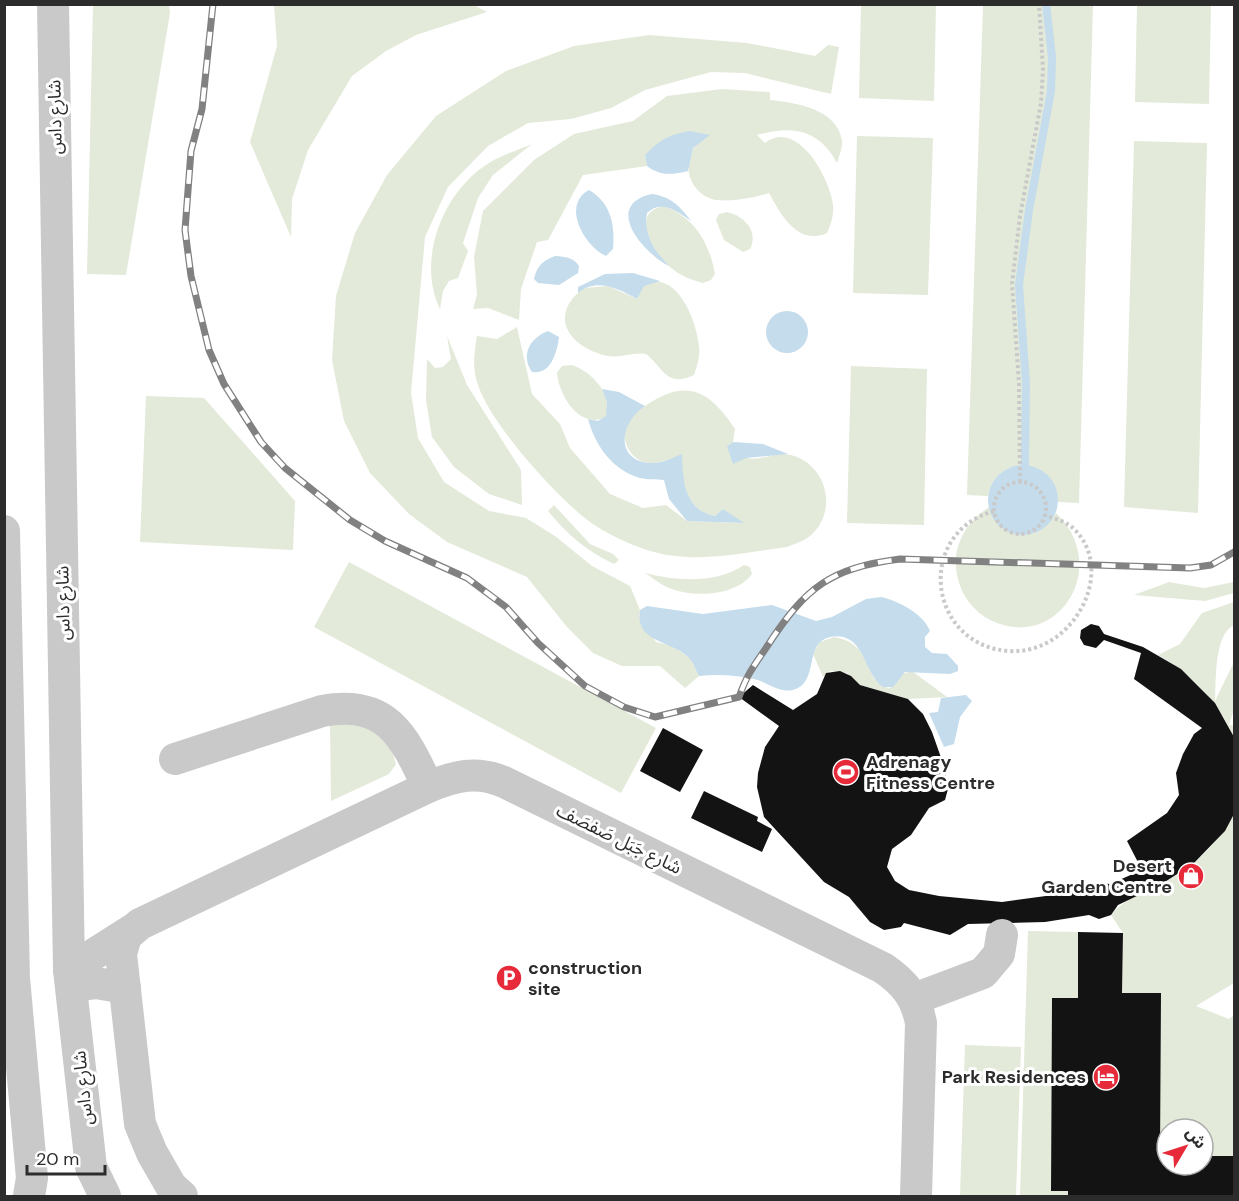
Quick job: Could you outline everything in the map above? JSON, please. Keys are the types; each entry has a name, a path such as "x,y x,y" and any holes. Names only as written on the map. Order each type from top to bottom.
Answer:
{"street":[{"name":"شارع داس","path":"53,4 70,978 91,1167 105,1197"},
{"path":"4,531 14,978 32,1178 29,1197"},
{"path":"175,759 322,711 341,707 368,711 391,724 408,744 428,787"},
{"name":"شارع جَبَل صَفصَف","path":"70,978 132,930 428,787 468,774 493,777 883,968 899,979 914,999 921,1023 916,1197"},
{"path":"132,930 122,945 121,954 140,1124 156,1162 171,1186 182,1197"},
{"path":"914,999 983,973 999,954 1002,935"},
{"path":"70,978 125,988"}],"path":[{"path":"1020,482 1012,284 1020,216 1041,103 1043,70 1039,4"},
{"path":"1020,482 1036,487 1043,495 1045,515 1033,531 1023,534 1004,528 994,511 999,491 1007,485 1020,482"},
{"path":"994,511 970,521 953,537 940,565 939,581 947,611 958,626 980,643 1011,651 1041,647 1067,630 1084,605 1088,591 1090,565 1080,536 1065,522 1045,515"}],"green space":[{"path":"472,4 487,12 416,35 386,51 352,76 308,150 292,199 291,237 250,142 277,46 274,5"},
{"path":"93,5 169,5 170,13 126,275 87,274"},
{"path":"861,5 936,5 934,101 859,98"},
{"path":"983,5 1093,5 1079,503 1058,502 1054,487 1046,476 1036,469 1025,466 1013,467 1002,472 993,482 988,496 967,495"},
{"path":"1137,5 1211,5 1209,104 1135,102"},
{"path":"649,35 747,43 815,56 828,45 839,47 831,94 745,73 711,72 645,90 611,108 571,119 528,123 488,146 448,187 425,237 411,393 418,438 444,482 489,511 526,518 555,536 592,566 630,586 640,610 639,616 656,642 673,646 692,660 699,676 685,688 660,666 622,666 593,653 567,627 527,577 447,542 409,514 370,473 344,421 332,360 336,296 355,233 387,175 436,116 506,71 574,46"},
{"path":"722,89 770,92 770,100 814,109 832,121 838,129 842,142 837,163 822,143 803,132 782,130 757,135 765,143 777,137 789,138 810,154 826,180 831,194 833,212 827,233 817,236 799,232 785,219 769,193 748,198 715,200 700,192 693,185 688,166 694,148 709,135 645,155 647,166 583,175 548,240 537,242 521,289 519,320 488,308 473,309 477,295 474,257 483,211 534,160 574,134 633,121 667,96"},
{"path":"857,136 933,138 928,295 853,293"},
{"path":"1134,141 1207,143 1198,513 1124,507"},
{"path":"532,144 493,175 478,198 463,243 468,251 458,278 449,281 443,291 440,309 433,290 431,269 438,228 447,209 473,175 494,160"},
{"path":"664,206 684,217 699,233 712,262 715,274 711,280 703,283 681,275 663,260 651,243 646,224 648,216 654,210"},
{"path":"727,212 739,217 748,225 753,236 750,249 743,252 724,240 716,220 719,214"},
{"path":"652,281 662,282 671,287 686,304 691,315 698,337 699,351 694,375 685,378 671,378 646,354 608,356 594,352 583,346 568,329 565,319 567,309 573,298 584,288 608,286 637,299 643,286"},
{"path":"517,327 532,394 560,424 570,448 610,494 643,508 666,505 687,521 742,523 723,509 715,516 697,508 691,501 684,484 681,455 662,462 648,463 635,457 627,447 626,426 635,413 663,396 676,391 687,391 708,398 726,416 735,429 733,442 727,446 739,455 753,459 777,454 790,455 807,463 815,470 821,479 826,500 825,511 815,531 802,541 787,547 734,555 681,557 633,545 596,526 560,496 526,459 496,419 478,385 474,361 477,336 497,339"},
{"path":"447,336 467,385 521,470 522,505 489,494 454,467 432,437 426,400 427,359 435,368 443,367 451,359"},
{"path":"572,365 593,378 604,392 606,417 596,420 587,419 579,415 566,400 557,373 562,366"},
{"path":"851,366 927,369 924,525 847,523"},
{"path":"146,396 204,398 295,501 293,550 140,542"},
{"path":"554,505 590,544 613,554 619,560 614,564 578,541 548,511"},
{"path":"989,507 990,511 1053,518 1056,513 1072,535 1079,558 1077,581 1068,601 1053,617 1033,626 1010,627 985,617 965,596 957,575 957,549 969,526"},
{"path":"349,562 656,728 621,793 314,627"},
{"path":"744,565 750,567 752,574 745,581 725,591 702,594 666,587 645,573 670,578 709,578"},
{"path":"1169,582 1204,588 1234,582 1234,593 1205,601 1134,595"},
{"path":"1234,602 1234,625 1227,630 1219,648 1215,701 1234,662 1234,709 1229,725 1234,725 1234,737 1228,724 1203,690 1182,671 1158,655 1180,644 1202,613"},
{"path":"834,637 856,647 881,685 890,688 902,674 912,671 947,697 908,699 860,685 847,673 830,671 823,677 813,654 820,642"},
{"path":"369,721 391,747 396,764 389,774 331,801 330,722"},
{"path":"1234,814 1234,983 1196,1006 1229,1019 1234,1015 1234,1156 1215,1156 1215,1117 1160,1117 1160,993 1122,993 1123,933 1111,915 1127,901 1170,880 1202,856"},
{"path":"1028,931 1078,932 1078,998 1052,998 1051,1191 1068,1191 1068,1196 1020,1196"},
{"path":"965,1045 1021,1047 1016,1196 960,1196"}],"water":[{"path":"690,131 710,135 693,148 688,171 666,174 647,166 645,155 656,145 665,138"},
{"path":"589,190 602,201 610,215 613,249 606,256 590,244 576,215 581,197"},
{"path":"652,194 674,203 691,221 669,208 658,207 647,213 646,221 651,242 669,266 648,251 632,229 629,218 630,208 637,200"},
{"path":"555,256 572,259 579,266 578,273 559,285 538,283 534,279 539,267"},
{"path":"633,273 660,281 644,286 637,299 615,288 600,285 585,288 578,293 578,287 605,274"},
{"path":"787,311 795,312 802,317 807,324 807,340 802,347 795,352 787,353 779,352 772,347 767,340 766,332 767,324 772,317 779,312"},
{"path":"548,331 559,337 555,355 544,370 532,372 527,353 536,338"},
{"path":"602,389 619,392 645,406 630,421 626,430 626,448 631,455 638,460 654,463 682,454 687,493 697,508 715,516 723,509 744,523 687,521 669,499 664,480 640,478 613,463 600,447 588,419 598,421 606,416 607,402"},
{"path":"733,442 763,444 788,454 746,458 733,464 727,446"},
{"path":"1023,465 1036,468 1048,475 1055,487 1058,500 1055,513 1048,525 1036,532 1023,535 1010,532 998,525 991,513 988,500 991,487 998,475 1010,468"},
{"path":"881,597 895,601 916,613 930,631 925,637 925,647 932,653 947,654 958,666 958,671 950,674 905,672 893,687 883,687 876,681 857,646 842,637 830,637 817,647 806,680 801,686 788,691 759,680 720,675 699,676 690,659 675,648 649,635 643,629 640,621 640,610 647,606 703,614 772,605 816,621 832,617 866,599"},
{"path":"966,695 972,701 960,717 954,744 944,747 929,713 938,712 941,698"}],"building":[{"path":"1091,624 1099,626 1104,634 1143,647 1181,669 1215,703 1234,737 1234,814 1225,831 1193,864 1160,885 1118,905 1111,915 1099,919 1089,915 1045,922 968,924 950,935 904,923 901,927 884,930 870,922 849,897 824,882 764,817 757,787 758,773 765,747 779,726 739,697 753,685 793,710 817,694 826,673 840,671 851,676 860,685 908,699 923,714 944,766 948,789 945,800 929,808 911,835 892,849 887,867 895,881 909,890 939,896 1002,902 1083,891 1093,882 1110,884 1142,870 1127,841 1167,813 1179,795 1176,773 1194,734 1202,728 1134,679 1141,653 1104,640 1096,648 1084,645 1080,638 1081,630"},
{"path":"663,728 703,750 680,792 640,771"},
{"path":"704,791 758,817 757,821 772,829 762,852 691,818"},
{"name":"Park Residences","path":"1078,932 1123,933 1122,993 1161,993 1160,1117 1155,1117 1155,1177 1215,1177 1215,1156 1234,1156 1234,1196 1068,1196 1068,1191 1051,1191 1052,998 1078,998"}],"waterway":[{"path":"1025,465 1026,383 1019,285 1029,210 1051,91 1052,57 1046,4"}],"railway":[{"path":"213,4 202,109 191,151 185,230 191,276 209,350 224,384 261,442 285,468 350,520 385,541 467,578 506,607 538,643 585,686 624,707 655,717 739,697 745,681 795,608 822,584 855,568 900,559 1190,568 1211,565 1234,552"}],"place":[{"name":"Adrenagy Fitness Centre","path":"846,772"},
{"name":"Desert Garden Centre","path":"1191,876"},
{"name":"construction site","path":"509,978"},
{"name":"Park Residences","path":"1106,1077"}]}
